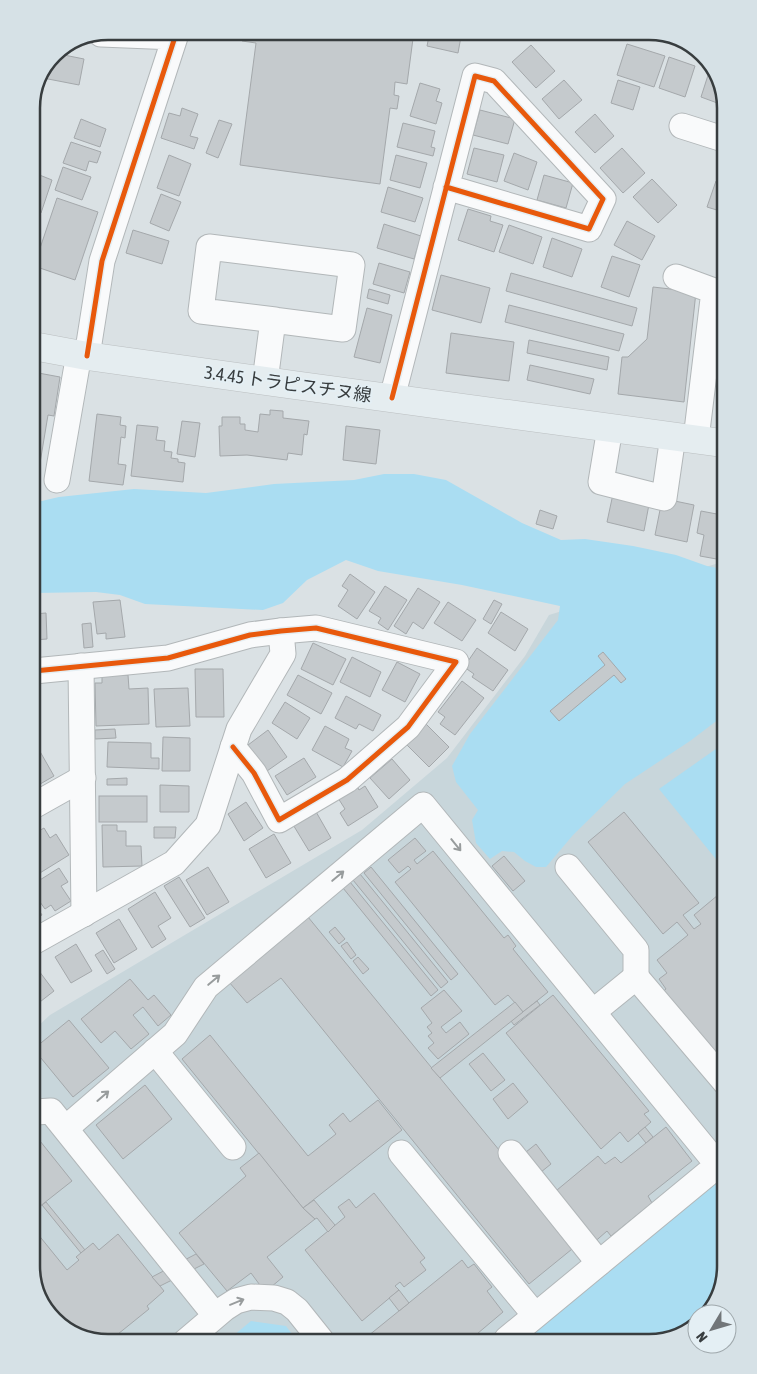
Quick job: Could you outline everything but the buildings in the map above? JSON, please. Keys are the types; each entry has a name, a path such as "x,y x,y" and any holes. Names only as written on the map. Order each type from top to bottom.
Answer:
{"main road":[{"name":"3.4.45 トラピスチヌ線","path":"40,347 265,381 697,439"}],"street":[{"path":"57,480 102,261 174,40"},
{"path":"392,398 446,187 475,76 494,81 604,199 589,228 446,187"},
{"path":"682,126 717,137"},
{"path":"209,247 352,265 344,329 275,320 201,311 209,247"},
{"path":"610,428 601,482 664,498 697,439 714,291 676,277"},
{"path":"265,381 273,320 275,320"},
{"path":"40,670 168,658 250,635 316,628 456,662 408,727 347,780 279,820 254,773 233,748"},
{"path":"40,939 174,863 208,826 239,729 283,654 281,631"},
{"path":"81,666 84,914"},
{"path":"40,802 83,778"},
{"path":"66,1128 175,1034 206,986 423,805 593,1012 717,1156"},
{"path":"568,867 636,950 636,976 717,1072"},
{"path":"593,1012 636,976"},
{"path":"156,1051 233,1147"},
{"path":"40,1111 51,1110 215,1316"},
{"path":"401,1153 535,1315"},
{"path":"511,1153 599,1263"},
{"path":"512,1334 717,1166"},
{"path":"194,1334 225,1308 252,1297 274,1298 287,1302 297,1310 316,1334"}],"shaded area":[{"path":"384,474 414,474 446,480 522,523 561,540 585,539 633,546 676,555 717,568 717,721 690,741 625,784 573,835 546,867 536,867 514,852 502,851 490,859 476,843 472,820 478,810 456,782 452,766 470,734 558,620 560,606 462,585 378,571 346,560 307,580 283,603 263,610 145,604 120,595 96,592 40,593 40,501 59,497 134,489 206,493 274,484 354,480"},
{"path":"717,564 717,1266 713,1288 706,1304 687,1304 687,1322 663,1333 649,1334 103,1334 83,1329 55,1309 45,1292 41,1280 40,1024 50,1015 362,830 447,758 525,656 549,615"},
{"path":"717,748 717,860 659,789"},
{"path":"717,1181 717,1266 710,1296 706,1304 687,1304 687,1322 683,1325 663,1333 529,1334"},
{"path":"251,1321 286,1326 292,1334 235,1334"}],"cycle path":[{"path":"87,356 102,261 174,40"},
{"path":"392,398 475,76 494,81 603,199 589,229 446,187"},
{"path":"40,670 168,658 250,635 316,628 456,662 408,727 347,780 279,820 254,773 233,747"}]}
